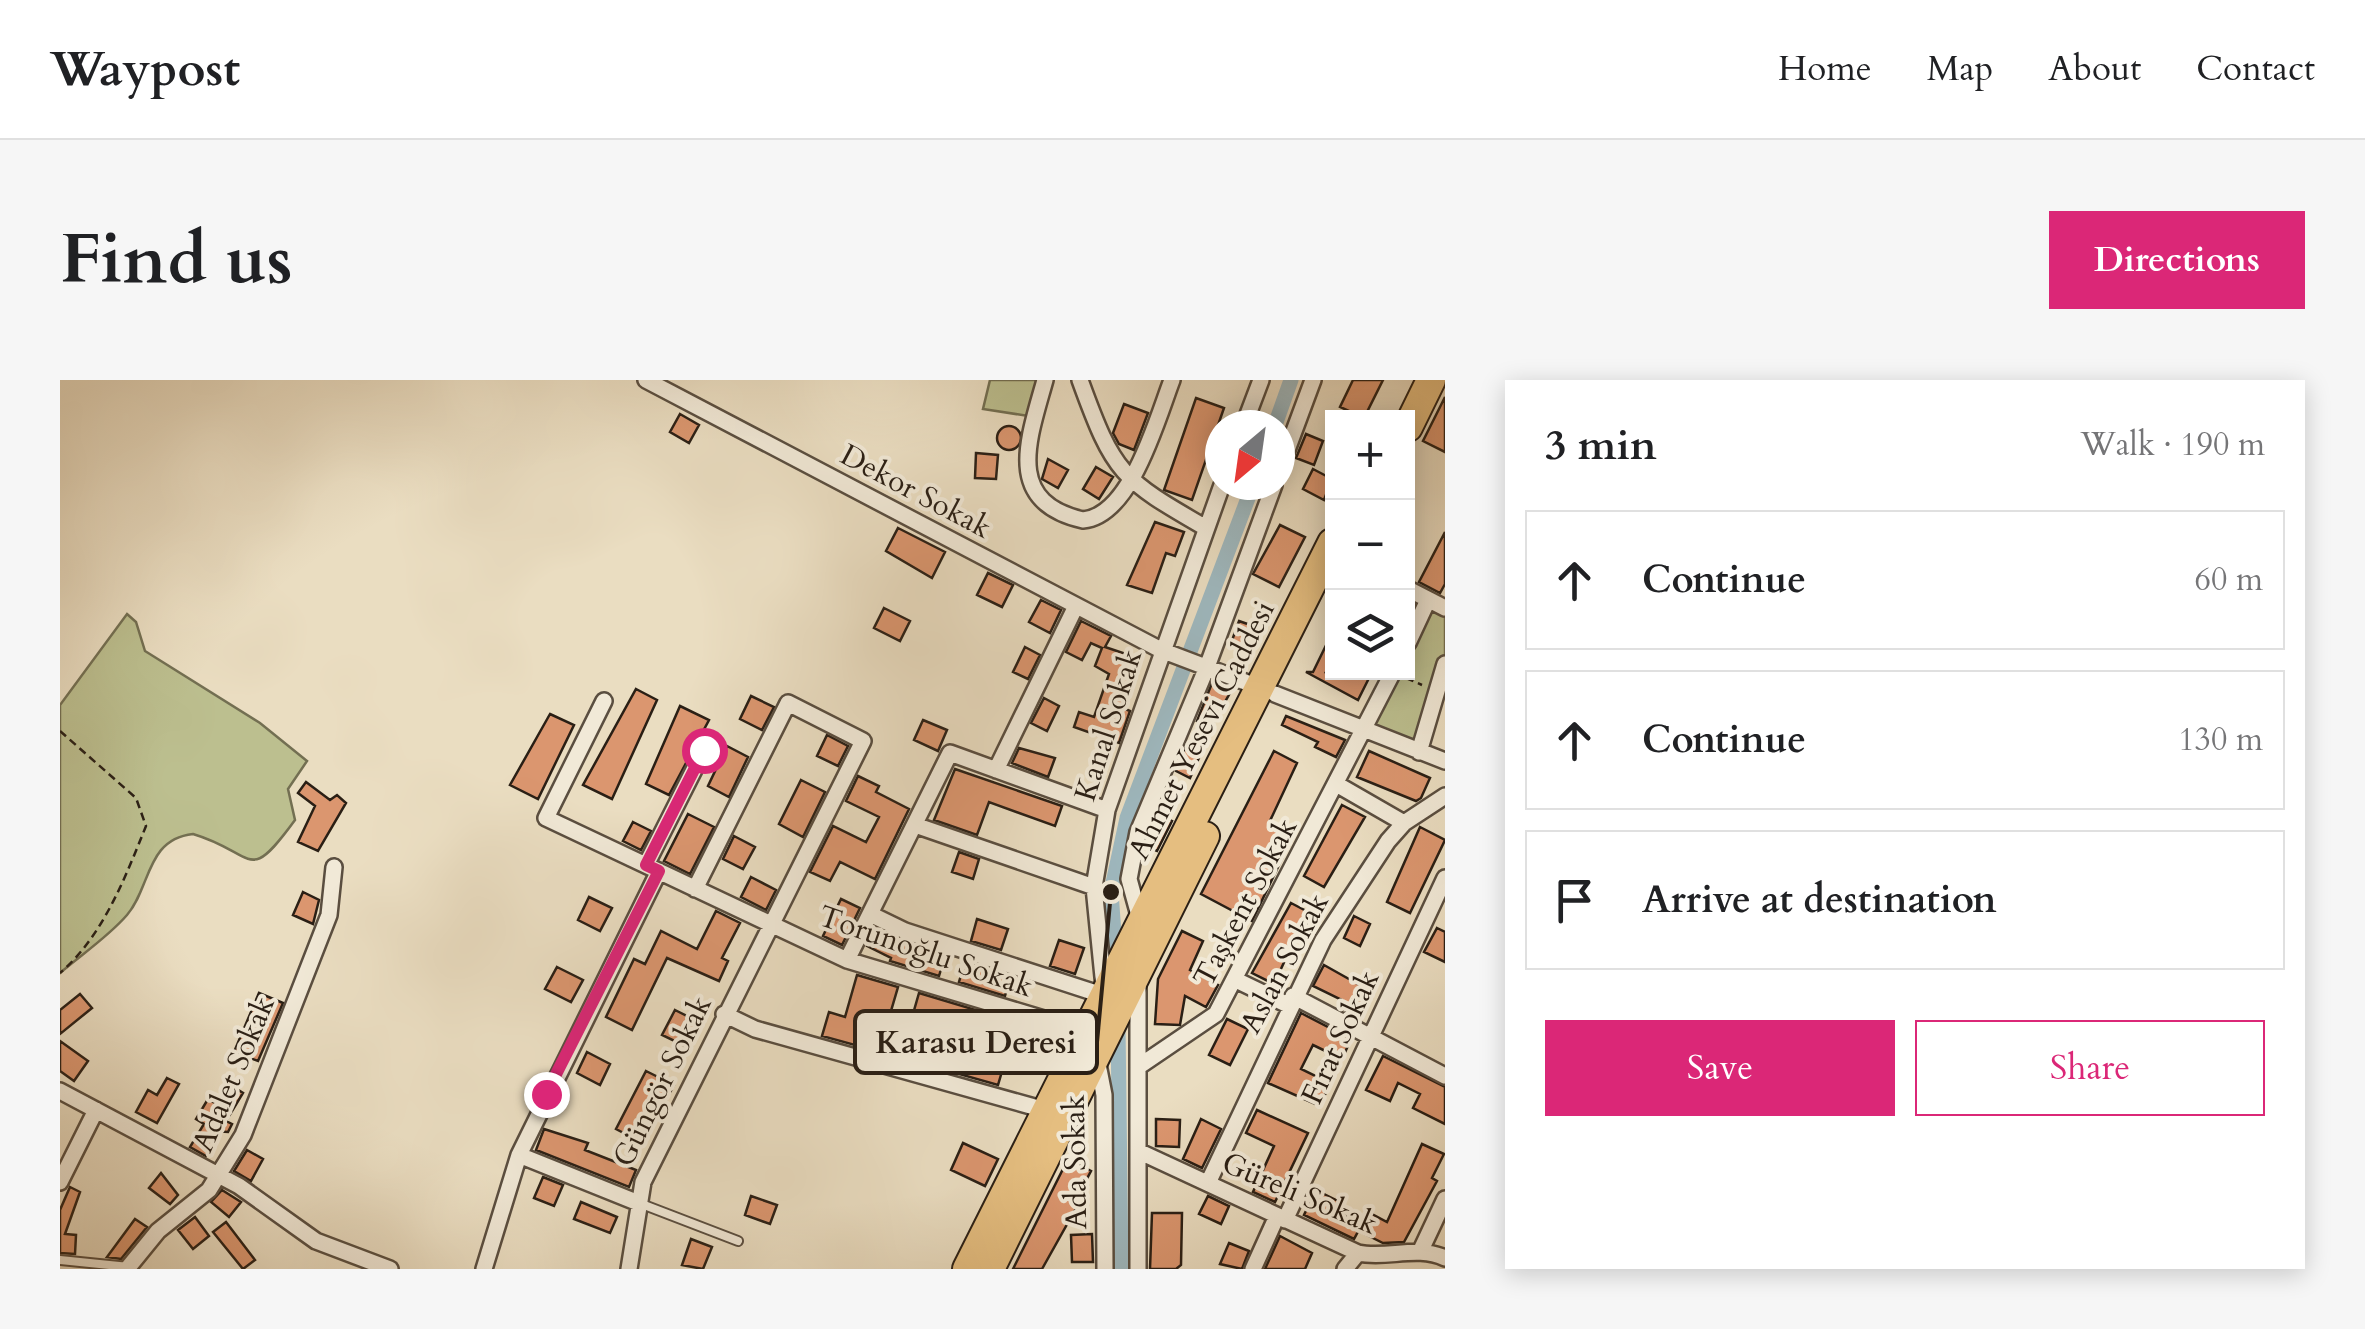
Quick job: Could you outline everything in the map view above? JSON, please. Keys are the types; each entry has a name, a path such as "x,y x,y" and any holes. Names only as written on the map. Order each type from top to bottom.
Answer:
{"highway":[{"path":"1398,410 1413,380"},
{"path":"1415,413 1431,380"},
{"name":"Ahmet Yesevi Caddesi","path":"990,1269 1090,1043 1268,691 1325,559"},
{"name":"Ahmet Yesevi Caddesi","path":"967,1269 1045,1110 1090,1043 1103,993 1132,959 1140,919 1325,590"}],"street":[{"name":"Dekor Sokak","path":"646,380 1162,650 1445,762"},
{"path":"1045,380 1028,453 1028,476 1035,495 1072,518 1093,520 1132,482 1172,380"},
{"path":"1080,380 1108,453 1132,482 1206,528"},
{"path":"1250,410 1261,380"},
{"path":"1295,429 1313,380"},
{"name":"Kanal Sokak","path":"1103,993 1094,888 1106,810 1216,500"},
{"path":"1140,919 1130,889 1134,846 1207,667 1268,500"},
{"path":"1410,590 1445,608"},
{"path":"1415,628 1428,600"},
{"path":"996,770 1076,606"},
{"path":"1419,752 1445,664"},
{"name":"Taşkent Sokak","path":"1138,1067 1216,1014 1390,680"},
{"name":"Torunoğlu Sokak","path":"604,702 546,818 848,960 1090,1043"},
{"name":"Güngör Sokak","path":"629,1269 636,1202 724,1014 863,741 788,703 695,888"},
{"path":"484,1269 519,1155 704,750"},
{"path":"848,960 950,753 1106,810"},
{"path":"1338,785 1404,823"},
{"name":"Aslan Sokak","path":"1208,1183 1323,940 1404,823 1445,796"},
{"path":"915,825 1094,888"},
{"name":"Adalet Sokak","path":"128,1268 158,1231 220,1177 260,1096 278,1038 320,941 332,898 334,867"},
{"name":"Fırat Sokak","path":"1253,1269 1438,910 1445,878"},
{"path":"870,914 904,931 1103,993"},
{"name":"Ada Sokak","path":"1132,959 1138,1067 1138,1269"},
{"path":"1236,980 1371,1036 1445,1076"},
{"path":"724,1014 755,1029 1045,1110"},
{"name":"Ada Sokak","path":"1090,1043 1104,1095 1105,1269"},
{"path":"60,1091 220,1177 316,1240 390,1269"},
{"path":"60,1182 96,1110"},
{"name":"Güreli Sokak","path":"1138,1151 1358,1254 1392,1256 1421,1250 1445,1258"},
{"path":"519,1155 636,1202"},
{"path":"1421,1250 1445,1199"},
{"path":"1345,1269 1358,1254"}],"lane":[{"path":"636,1202 738,1241"},
{"path":"60,1260 128,1268"}],"path":[{"path":"1410,680 1437,691"},
{"path":"60,730 136,798 146,826 125,878 83,954 60,973"}],"green space":[{"path":"990,380 1045,380 1035,417 983,409"},
{"path":"1428,600 1445,608 1445,664 1419,752 1366,730 1390,680 1415,680 1415,628"},
{"path":"127,614 136,622 145,651 260,723 307,761 288,789 295,820 267,853 250,859 193,834 178,838 158,854 127,915 60,973 60,705"}],"building":[{"path":"1353,380 1383,380 1368,410 1340,407"},
{"path":"1445,397 1445,452 1423,441"},
{"path":"1196,398 1224,408 1205,410 1205,463 1192,500 1164,490"},
{"path":"1124,404 1148,413 1134,450 1119,444 1113,433"},
{"path":"680,414 699,425 689,443 670,432"},
{"path":"1009,426 1021,438 1009,450 997,438"},
{"path":"1306,434 1323,441 1314,465 1296,458"},
{"path":"976,453 998,455 996,479 975,478"},
{"path":"1048,459 1068,470 1058,488 1042,479"},
{"path":"1096,467 1113,477 1099,499 1083,489"},
{"path":"1313,469 1325,475 1324,500 1303,489"},
{"path":"1155,522 1184,532 1175,556 1166,553 1152,593 1127,585"},
{"path":"1280,525 1305,537 1279,587 1253,574"},
{"path":"898,528 945,552 932,578 886,551"},
{"path":"1445,532 1445,584 1440,593 1419,582"},
{"path":"988,573 1013,585 1002,607 977,595"},
{"path":"1041,600 1061,610 1050,633 1029,622"},
{"path":"884,608 910,621 900,641 874,628"},
{"path":"1081,621 1111,636 1105,647 1138,658 1123,708 1130,711 1119,743 1074,727 1079,712 1094,717 1109,674 1095,666 1102,648 1091,643 1082,660 1066,652"},
{"path":"1239,621 1259,628 1250,653 1230,646"},
{"path":"1025,647 1040,655 1028,679 1013,672"},
{"path":"1325,647 1325,680 1368,680 1358,700 1306,672 1313,672"},
{"path":"1212,683 1231,691 1211,727 1197,721"},
{"path":"636,689 657,700 612,799 583,785"},
{"path":"751,696 774,707 762,730 740,719"},
{"path":"1044,698 1059,706 1047,731 1031,723"},
{"path":"680,706 709,720 669,795 646,784"},
{"path":"550,714 574,725 538,799 510,785"},
{"path":"1286,716 1345,740 1336,757 1315,747 1318,742 1282,725"},
{"path":"923,720 947,730 938,751 914,740"},
{"path":"827,735 848,746 838,766 817,756"},
{"path":"1187,744 1202,751 1190,778 1176,771"},
{"path":"727,746 748,757 729,797 708,786"},
{"path":"1019,748 1055,758 1048,777 1012,763"},
{"path":"1274,751 1297,763 1269,823 1293,836 1252,921 1201,894"},
{"path":"1369,751 1430,778 1421,798 1416,801 1357,777"},
{"path":"955,769 1062,806 1055,826 989,802 977,835 934,820"},
{"path":"858,776 879,786 876,792 909,809 875,879 840,862 830,881 810,872 833,826 866,842 879,817 846,801"},
{"path":"801,780 825,792 803,837 779,824"},
{"path":"306,782 330,800 337,795 346,803 318,851 298,842 315,806 298,793"},
{"path":"1342,805 1365,817 1324,887 1304,876"},
{"path":"688,814 714,827 690,874 664,861"},
{"path":"1158,814 1172,821 1157,851 1147,847"},
{"path":"633,822 651,831 641,850 623,841"},
{"path":"1420,827 1445,840 1410,913 1387,902"},
{"path":"734,836 755,847 743,869 723,859"},
{"path":"959,852 979,859 973,879 952,872"},
{"path":"751,877 776,890 766,910 741,897"},
{"path":"303,892 319,900 313,924 293,915"},
{"path":"589,897 612,908 600,931 578,920"},
{"path":"841,899 860,908 842,945 823,936"},
{"path":"1291,903 1312,914 1301,934 1298,932 1274,984 1252,973"},
{"path":"716,911 740,923 722,958 728,961 719,981 667,958 632,1030 606,1017 634,959 645,964 661,931 697,949"},
{"path":"1354,916 1370,924 1360,946 1344,938"},
{"path":"977,919 1008,929 1001,950 971,941"},
{"path":"1437,928 1445,932 1445,962 1424,952"},
{"path":"875,929 945,956 939,976 890,961 891,958 867,946"},
{"path":"1182,931 1203,941 1190,970 1218,985 1206,1007 1185,996 1180,1025 1155,1024 1158,979"},
{"path":"1059,940 1084,948 1075,974 1050,966"},
{"path":"965,962 1010,977 1005,996 959,982"},
{"path":"1324,965 1372,992 1359,1018 1339,1007 1342,1000 1313,986"},
{"path":"557,967 583,980 571,1002 545,989"},
{"path":"857,975 898,987 886,1028 938,1043 931,1066 822,1036 829,1012 845,1017"},
{"path":"259,993 283,1003 258,1061 234,1052"},
{"path":"919,993 999,1017 988,1056 1005,1061 998,1085 952,1072 964,1029 913,1014"},
{"path":"80,994 92,1008 60,1034 60,1010"},
{"path":"675,1010 699,1022 687,1047 662,1035"},
{"path":"1301,1013 1351,1039 1342,1059 1313,1045 1301,1069 1330,1083 1320,1106 1268,1083"},
{"path":"1227,1019 1248,1029 1230,1065 1209,1055"},
{"path":"60,1041 88,1061 74,1081 60,1071"},
{"path":"587,1052 610,1064 600,1085 577,1073"},
{"path":"1383,1056 1445,1087 1445,1124 1413,1108 1420,1094 1398,1083 1390,1101 1366,1090"},
{"path":"646,1071 674,1085 643,1143 616,1129"},
{"path":"167,1078 179,1084 157,1123 136,1112 148,1090 157,1095"},
{"path":"227,1083 243,1093 226,1121 232,1124 228,1132 213,1131 220,1134 206,1156 190,1147 204,1124 196,1119 208,1099 215,1103"},
{"path":"1257,1110 1308,1133 1275,1202 1253,1192 1274,1146 1246,1133"},
{"path":"1156,1119 1180,1120 1179,1147 1156,1146"},
{"path":"1201,1119 1221,1129 1202,1168 1183,1159"},
{"path":"544,1129 588,1143 585,1150 636,1170 629,1187 536,1150"},
{"path":"963,1143 998,1159 985,1186 951,1170"},
{"path":"1422,1144 1444,1154 1432,1178 1437,1181 1404,1242 1383,1243 1359,1231 1368,1212 1387,1222"},
{"path":"247,1150 263,1159 251,1181 234,1171"},
{"path":"1068,1159 1091,1171 1080,1192 1084,1194 1042,1269 1013,1269"},
{"path":"161,1173 178,1195 170,1204 149,1188"},
{"path":"543,1177 563,1185 554,1206 534,1198"},
{"path":"70,1187 80,1192 65,1234 76,1235 75,1254 60,1253 60,1210"},
{"path":"222,1190 241,1202 229,1217 211,1202"},
{"path":"1316,1190 1340,1202 1336,1211 1362,1224 1354,1239 1304,1215"},
{"path":"751,1196 777,1205 770,1224 745,1215"},
{"path":"1208,1196 1229,1206 1221,1224 1199,1214"},
{"path":"581,1202 617,1217 610,1233 574,1219"},
{"path":"1152,1213 1182,1213 1181,1265 1176,1269 1150,1269"},
{"path":"195,1217 209,1236 193,1249 178,1230"},
{"path":"135,1219 147,1227 121,1259 107,1257"},
{"path":"226,1222 255,1260 243,1269 213,1232"},
{"path":"1092,1234 1093,1262 1072,1262 1071,1235"},
{"path":"1280,1236 1312,1253 1305,1269 1265,1269"},
{"path":"691,1239 712,1247 703,1269 682,1265"},
{"path":"1229,1243 1249,1251 1242,1269 1220,1264"}],"waterway":[{"path":"1280,410 1291,380"},
{"path":"1116,961 1111,892 1127,818 1247,500"},
{"path":"1118,1024 1121,1269"}],"place":[{"name":"Karasu Deresi","path":"1111,892"}],"route":[{"path":"546,1094 659,871 646,865 704,750"}]}
